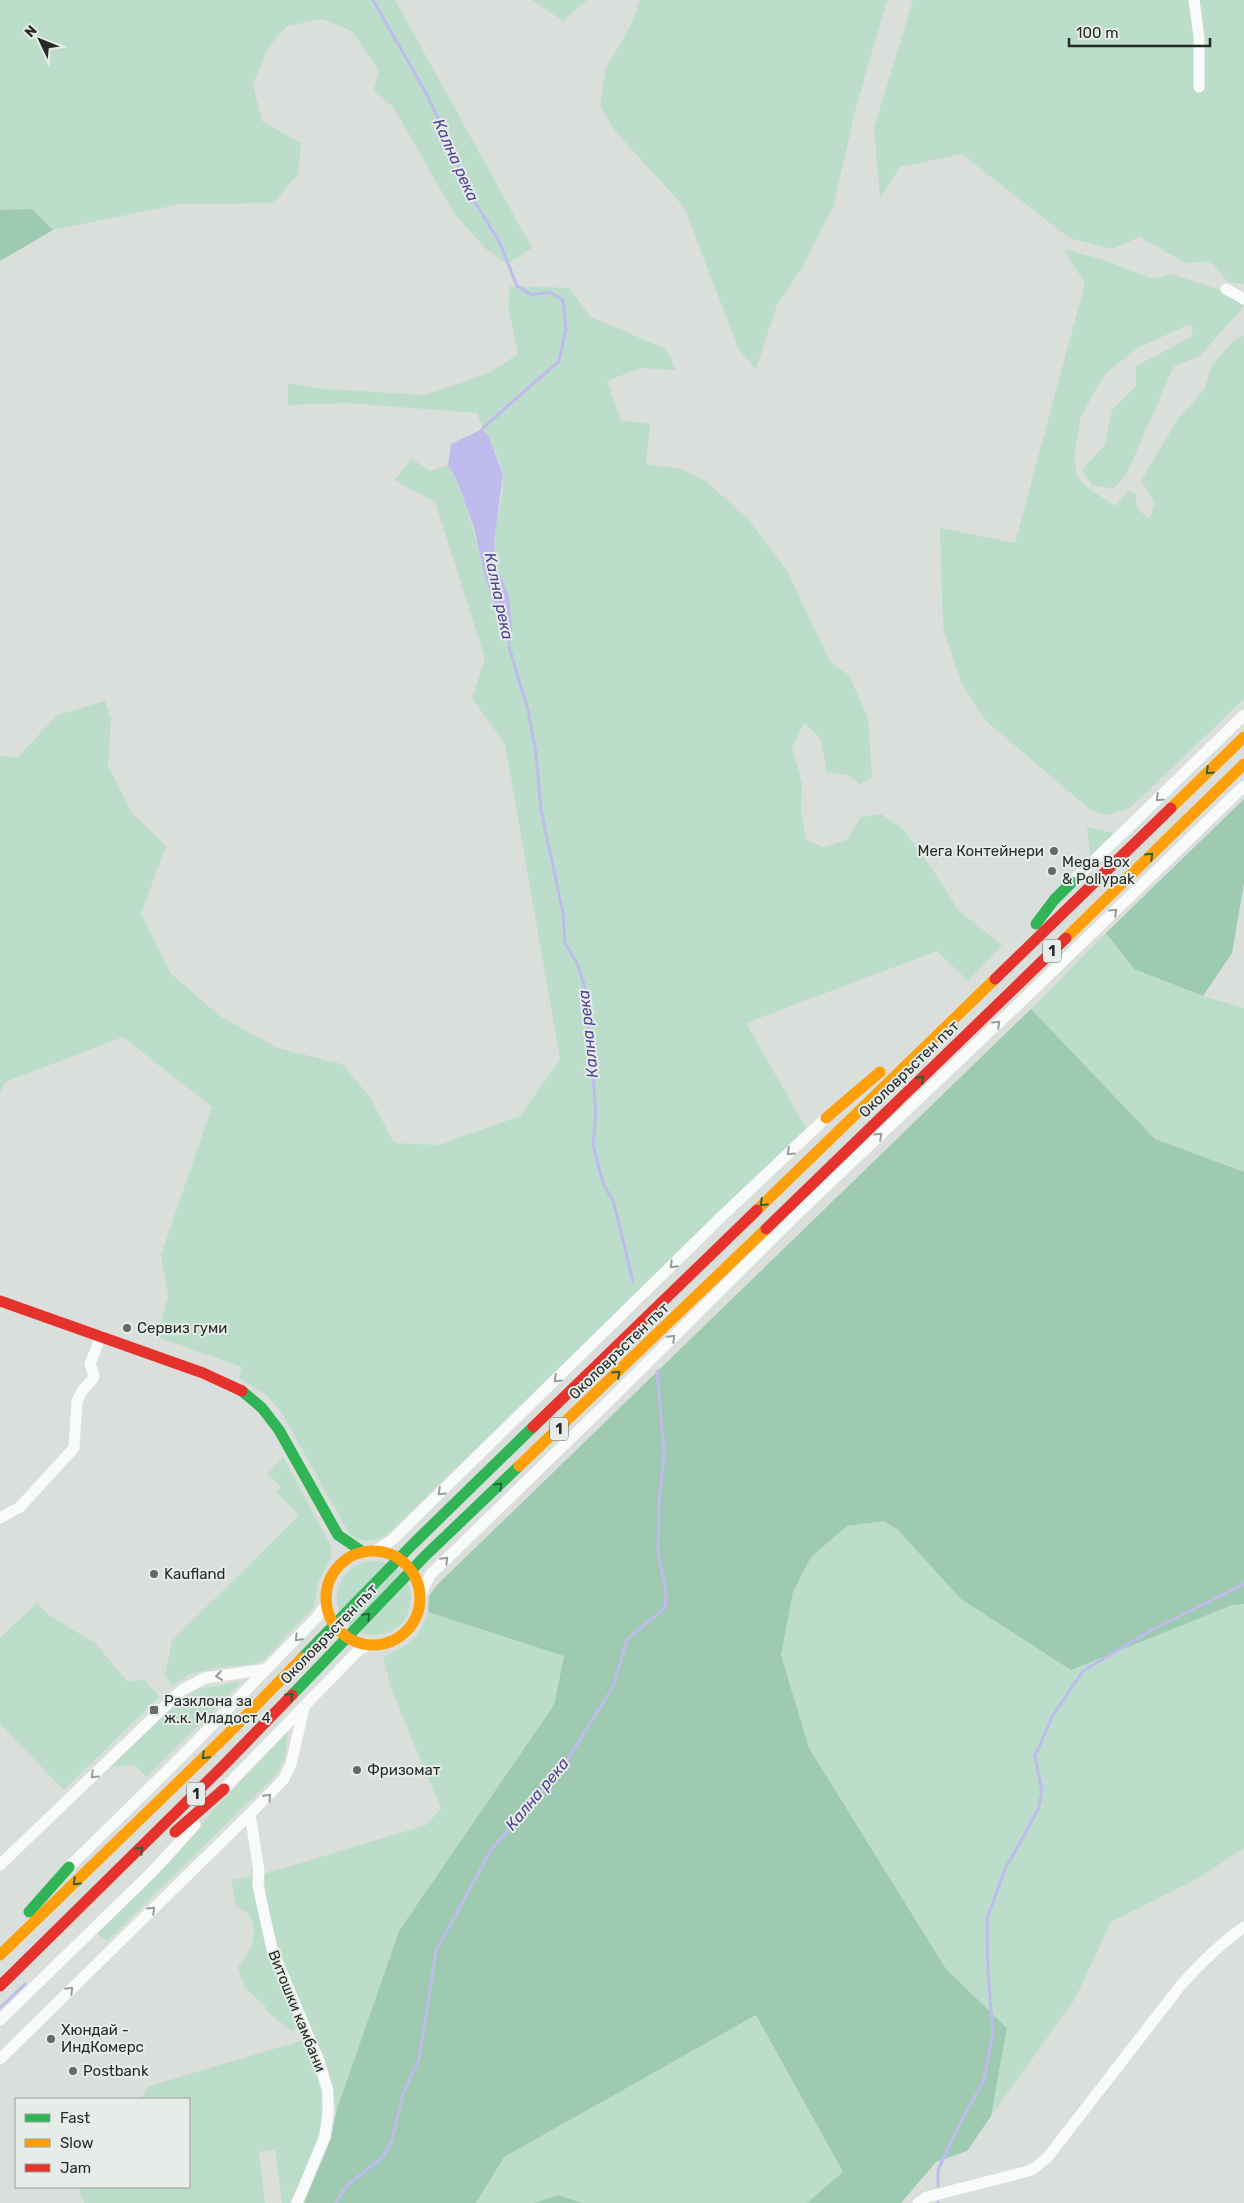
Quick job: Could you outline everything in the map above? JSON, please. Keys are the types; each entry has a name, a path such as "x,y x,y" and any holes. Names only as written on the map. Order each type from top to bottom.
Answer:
{"main road":[{"name":"Околовръстен път","path":"0,1955 196,1766 413,1544 1244,737"},
{"name":"Околовръстен път","path":"0,1986 224,1766 425,1556 736,1259 1244,764"},
{"path":"1004,968 1054,900 1072,882"},
{"path":"826,1118 909,1048 949,1023"},
{"path":"831,1182 861,1138"},
{"path":"736,1259 777,1234"},
{"path":"0,1301 219,1379 249,1396 262,1408 278,1430 338,1535 339,1566"},
{"path":"338,1535 369,1551 395,1556 408,1566 416,1580 420,1600 416,1617 400,1637 385,1644 368,1645 353,1641 340,1632 330,1619 326,1604 327,1587 339,1566 346,1559 369,1551"},
{"path":"155,1851 224,1789"},
{"path":"55,1932 141,1864"},
{"path":"0,1948 51,1885 69,1867"}],"street":[{"path":"1194,0 1199,37 1199,87"},
{"path":"1226,289 1244,300"},
{"path":"1072,882 1244,715"},
{"name":"Околовръстен път","path":"420,1600 424,1586 431,1574 638,1373 777,1234 1244,786"},
{"path":"369,1551 391,1542 722,1216 826,1118"},
{"path":"0,1518 20,1507 74,1448 77,1401 94,1376 90,1364 101,1336"},
{"path":"69,1867 267,1669 318,1616 326,1604"},
{"path":"0,2020 167,1856 224,1789 360,1649 368,1645"},
{"path":"0,1865 182,1690 204,1678 267,1669"},
{"path":"0,2059 284,1779 292,1764 302,1710 306,1704"},
{"name":"Витошки камбани","path":"250,1814 258,1871 258,1886 272,1949 318,2061 328,2091 325,2136 297,2203"},
{"path":"918,2203 927,2197 952,2197 1025,2172 1033,2169 1047,2158 1181,1985 1227,1938 1244,1927"}],"green space":[{"path":"0,0 395,0 532,248 507,264 486,249 455,215 394,108 374,90 379,71 352,31 323,19 287,26 268,48 253,85 262,121 301,143 298,174 274,203 181,204 53,230 32,209 0,210"},
{"path":"532,0 587,0 563,21"},
{"path":"640,0 887,0 857,104 833,207 801,269 777,305 756,369 739,350 684,207 615,131 600,105 606,68 632,23"},
{"path":"913,0 1244,0 1244,284 1228,282 1210,261 1185,263 1140,237 1112,249 1069,238 962,154 900,167 880,198 874,128"},
{"path":"32,209 53,230 0,261 0,210"},
{"path":"1063,249 1104,260 1153,279 1171,274 1221,290 1244,306 1199,357 1174,366 1126,475 1113,489 1092,485 1082,470 1105,445 1112,410 1136,386 1136,366 1193,336 1191,324 1139,347 1105,374 1081,416 1074,458 1078,477 1088,488 1115,506 1128,491 1136,494 1137,509 1149,518 1155,504 1141,481 1178,419 1204,390 1212,365 1233,341 1244,335 1244,699 1130,808 1107,815 1092,811 986,721 962,685 943,628 940,528 1015,543 1085,283"},
{"path":"510,286 569,288 591,317 666,349 676,370 640,368 607,381 621,420 650,424 646,464 681,469 707,482 748,519 787,571 830,662 849,675 868,718 872,777 860,784 848,775 827,772 820,738 804,723 792,748 802,783 801,812 806,839 823,847 847,840 861,817 881,814 902,828 937,876 958,910 1002,945 968,981 937,951 746,1023 806,1128 386,1536 377,1540 364,1540 350,1535 281,1412 268,1396 239,1378 242,1367 157,1337 168,1296 161,1255 212,1107 123,1037 5,1082 0,1095 0,756 18,757 57,715 105,701 111,718 108,765 131,812 166,846 141,914 170,973 221,1017 278,1048 342,1064 370,1097 394,1143 438,1145 520,1116 560,1059 505,744 472,698 485,658 435,502 394,480 412,459 430,471 448,465 466,506 485,578 509,595 499,574 494,544 503,487 502,468 477,413 347,403 288,405 288,383 325,389 424,395 489,373 518,354 508,306"},
{"path":"1244,799 1244,883 1232,953 1203,996 1134,969 1106,933"},
{"path":"1087,827 1114,833 1090,856"},
{"path":"1106,933 1134,969 1203,996 1244,1008 1244,1172 1155,1139 1031,1009"},
{"path":"1031,1009 1155,1139 1244,1172 1244,1604 1232,1605 1071,1670 961,1599 898,1530 884,1521 847,1526 811,1557 793,1592 781,1655 809,1748 946,1969 1007,2028 991,2116 967,2151 936,2162 901,2203 807,2203 843,2172 756,2015 504,2157 476,2203 304,2203 331,2139 336,2112 399,1931 554,1705 564,1656 428,1612 429,1596 437,1585"},
{"path":"283,1457 332,1548 331,1558 318,1582 314,1607 265,1659 254,1664 214,1668 189,1675 173,1685 165,1676 172,1641 299,1515 276,1491 281,1487 267,1474"},
{"path":"884,1521 898,1530 962,1599 1244,1604 1244,1848 1200,1877 1111,1922 1075,1999 991,2116 1007,2028 946,1969 809,1748 781,1655 793,1592 811,1557 847,1526"},
{"path":"374,1561 395,1567 405,1577 411,1598 405,1619 395,1629 374,1635 353,1629 343,1619 337,1598 343,1577 353,1567"},
{"path":"37,1603 50,1616 95,1643 127,1681 145,1680 159,1697 64,1790 0,1724 0,1638"},
{"path":"428,1612 564,1656 554,1705 399,1931 336,2112 321,2061 292,1995 277,1953 269,1914 264,1874 426,1825 441,1809 391,1689 383,1657 400,1649 416,1636"},
{"path":"243,1681 146,1777 135,1765 110,1767 178,1702 198,1689"},
{"path":"288,1732 285,1759 275,1776 107,1941 97,1934 171,1861 213,1810"},
{"path":"251,1876 267,1954 297,2022 292,2031 266,2011 266,2007 244,1987 238,1967 249,1950 254,1935 254,1928 249,1915 236,1905 231,1880"},
{"path":"756,2015 843,2172 807,2203 582,2203 558,2195 534,2203 476,2203 504,2157"},
{"path":"304,2040 321,2092 321,2121 314,2149 290,2203 282,2203 275,2150 259,2152 265,2203 84,2203 78,2188 190,2188 190,2098 141,2098 149,2086"},
{"path":"558,2195 582,2203 534,2203"}],"water":[{"path":"482,429 488,435 503,474 494,543 497,567 509,595 512,627 510,649 485,578 474,528 457,481 448,465 451,444"}],"waterway":[{"name":"Кална река","path":"373,0 425,91 454,152 463,183 500,243 517,286 532,295 550,292 563,300 566,329 559,361 482,429 482,432"},
{"name":"Кална река","path":"509,647 528,710 536,753 541,810 563,913 565,943 577,963 586,991 596,1113 593,1145 603,1183 614,1203 633,1282"},
{"name":"Кална река","path":"336,2203 347,2185 382,2158 392,2140 403,2094 419,2059 436,1951 491,1850 566,1762 614,1685 627,1639 665,1608 666,1594 658,1551 659,1504 664,1453 657,1371"},
{"path":"938,2186 938,2170 958,2127 984,2080 993,2033 988,1972 987,1919 1005,1869 1038,1810 1042,1792 1035,1756 1053,1715 1083,1671 1155,1628 1244,1584"},
{"path":"0,2008 25,1984"}],"traffic: fast":[{"path":"1036,924 1054,900 1072,882"},
{"path":"242,1391 262,1408 279,1430 338,1535 363,1552"},
{"path":"302,1658 413,1544 533,1427"},
{"path":"292,1695 425,1556 519,1466"},
{"path":"29,1912 69,1867"}],"traffic: slow":[{"path":"1171,808 1244,737"},
{"path":"1066,938 1244,764"},
{"path":"757,1210 995,979"},
{"path":"826,1118 880,1072"},
{"path":"519,1466 766,1229"},
{"path":"373,1551 391,1554 406,1565 417,1580 420,1598 417,1616 406,1631 391,1642 373,1645 355,1642 340,1631 329,1616 326,1598 329,1580 340,1565 355,1554 373,1551"},
{"path":"0,1955 230,1732 302,1658"}],"traffic: jam":[{"path":"995,979 1171,808"},
{"path":"766,1229 1066,938"},
{"path":"533,1427 757,1210"},
{"path":"0,1301 203,1373 242,1391"},
{"path":"0,1986 223,1766 292,1695"},
{"path":"175,1832 224,1789"}],"place":[{"name":"Мега Контейнери","path":"1054,851"},
{"name":"Mega Box & Pollypak","path":"1052,871"},
{"name":"Сервиз гуми","path":"127,1328"},
{"name":"Kaufland","path":"154,1574"},
{"name":"Разклона за ж.к. Младост 4","path":"154,1710"},
{"name":"Фризомат","path":"357,1770"},
{"name":"Хюндай - ИндКомерс","path":"51,2039"},
{"name":"Postbank","path":"73,2071"}]}
